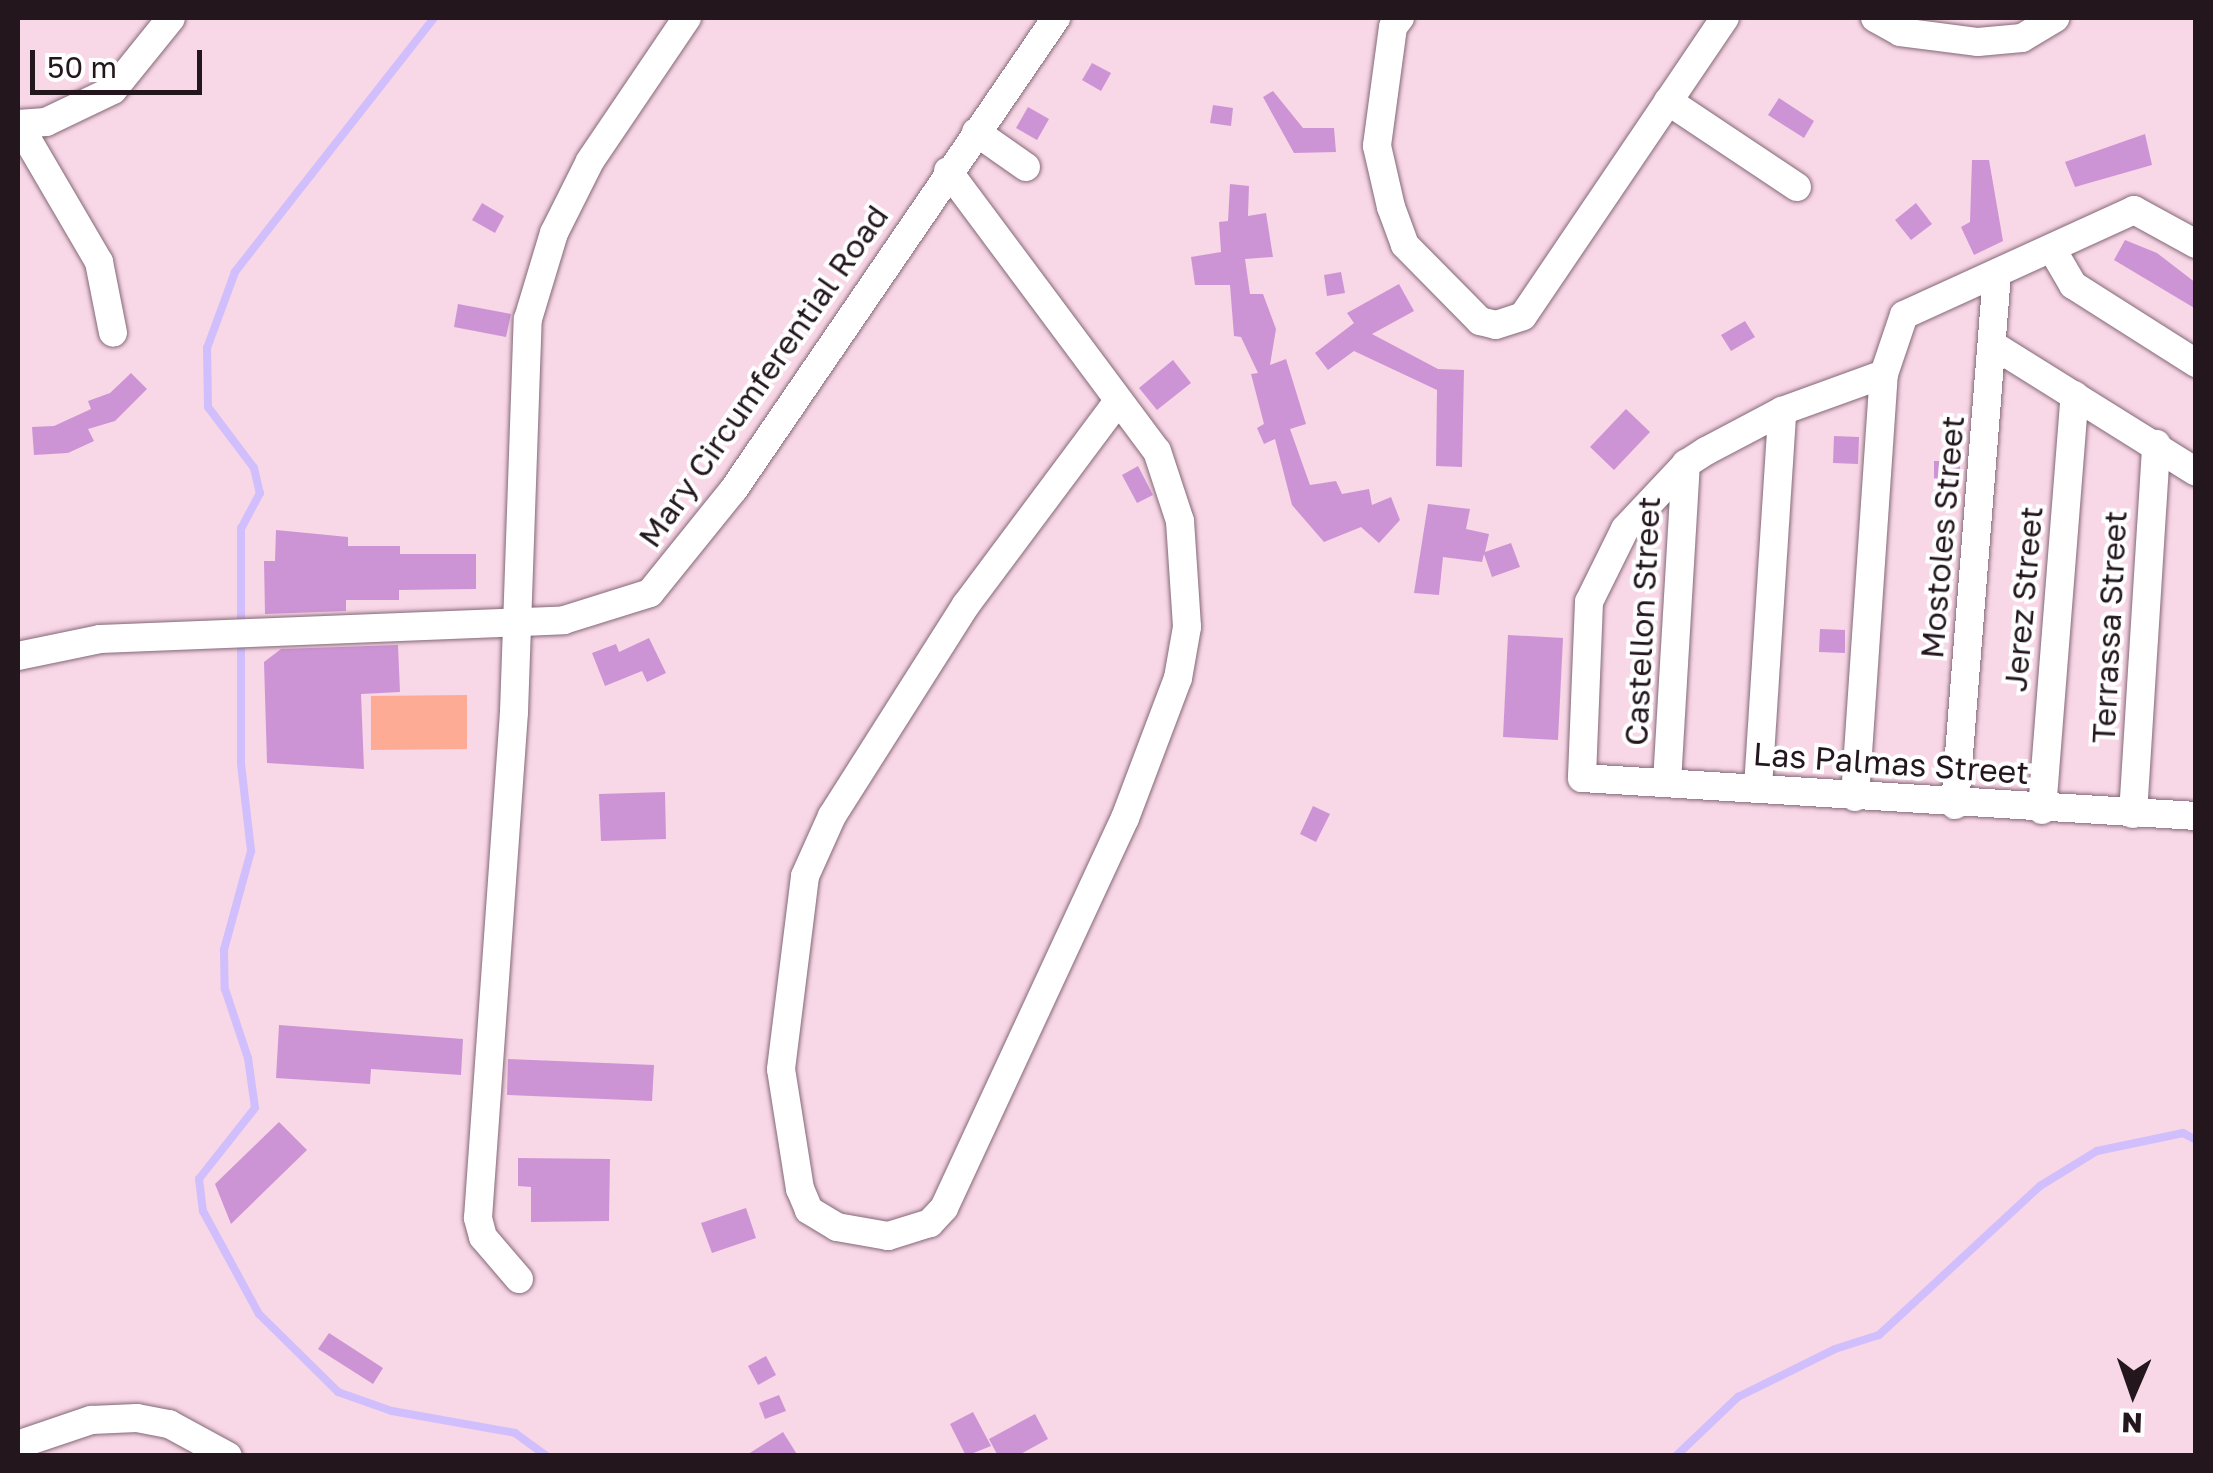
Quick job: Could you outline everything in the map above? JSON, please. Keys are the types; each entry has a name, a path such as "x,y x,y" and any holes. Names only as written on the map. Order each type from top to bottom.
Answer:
{"street":[{"path":"113,333 99,262 18,124 46,122 113,90 171,18"},
{"path":"518,1279 483,1236 478,1218 516,624 528,319 554,233 590,161 686,18"},
{"name":"Mary Circumferential Road","path":"18,656 100,639 516,624 599,612 634,602 663,580 734,489 1056,18"},
{"path":"1400,18 1393,27 1377,146 1391,206 1405,245 1480,321 1505,325 1523,316 1725,18"},
{"path":"1875,18 1900,32 1978,42 2022,38 2056,18"},
{"path":"1668,102 1798,188"},
{"path":"976,132 1026,166"},
{"path":"948,171 1157,451 1180,521 1189,578 1178,678 1125,818 944,1208 930,1223 888,1236 837,1227 808,1210 800,1189 781,1069 804,876 832,816 966,605 1118,401"},
{"path":"1855,796 1884,374 1904,315 2134,210 2196,244"},
{"path":"2052,249 2074,285 2196,363"},
{"name":"Mostoles Street","path":"1955,805 1998,274"},
{"path":"1994,345 2196,472"},
{"path":"1686,464 1782,412 1884,374"},
{"name":"Jerez Street","path":"2042,810 2075,395"},
{"path":"1758,787 1782,412"},
{"name":"Terrassa Street","path":"2133,814 2156,444"},
{"name":"Las Palmas Street","path":"1686,464 1626,529 1588,602 1582,778 1758,787 1955,805 2196,816"},
{"name":"Castellon Street","path":"1667,782 1686,464"},
{"path":"26,1442 91,1420 137,1418 170,1424 228,1456"}],"shaded area":[{"path":"467,695 467,749 371,750 371,696"}],"building":[{"path":"1092,63 1111,73 1101,91 1082,80"},
{"path":"1273,91 1303,128 1334,128 1336,152 1294,153 1263,97"},
{"path":"1779,98 1814,121 1804,138 1768,115"},
{"path":"1213,105 1233,108 1231,126 1210,123"},
{"path":"1028,107 1049,119 1037,140 1016,128"},
{"path":"2145,134 2152,165 2075,187 2065,162"},
{"path":"1972,160 1989,160 2003,241 1974,255 1961,227 1970,222"},
{"path":"1230,184 1249,186 1248,216 1266,213 1273,257 1245,259 1250,294 1263,294 1276,329 1270,365 1286,359 1306,424 1290,429 1310,485 1336,481 1342,494 1369,489 1372,505 1391,497 1400,520 1379,543 1361,527 1324,542 1292,505 1275,439 1264,444 1257,428 1264,424 1251,374 1258,373 1241,337 1234,336 1230,285 1195,285 1191,257 1221,252 1219,222 1228,221"},
{"path":"482,203 504,216 495,233 472,220"},
{"path":"1916,203 1932,224 1911,240 1895,220"},
{"path":"2125,240 2157,253 2196,283 2196,309 2114,260"},
{"path":"1341,272 1345,293 1327,296 1324,275"},
{"path":"1399,284 1414,311 1372,334 1438,369 1464,370 1462,467 1436,466 1437,390 1354,351 1328,370 1315,353 1354,323 1347,313"},
{"path":"458,304 511,314 506,337 454,327"},
{"path":"1745,321 1755,337 1731,351 1721,335"},
{"path":"1173,360 1191,383 1157,410 1139,388"},
{"path":"131,373 147,389 115,421 88,429 94,441 68,453 34,455 32,427 54,426 91,409 88,401 110,393"},
{"path":"1626,409 1650,432 1614,470 1590,447"},
{"path":"1834,436 1859,437 1858,464 1833,463"},
{"path":"1934,461 1960,461 1960,486 1934,486"},
{"path":"1138,466 1153,495 1137,503 1122,475"},
{"path":"1428,504 1470,509 1466,529 1489,534 1485,552 1511,543 1520,567 1492,577 1484,554 1482,562 1443,557 1439,595 1414,593"},
{"path":"276,530 348,537 348,546 400,546 400,554 476,554 476,589 399,590 399,600 346,600 346,611 265,614 264,561 275,561"},
{"path":"1820,629 1845,630 1845,653 1819,652"},
{"path":"1508,635 1563,638 1558,740 1503,737"},
{"path":"649,638 666,673 647,682 642,671 605,686 592,653 616,644 619,652"},
{"path":"398,645 400,692 361,694 364,769 267,763 264,662 281,649"},
{"path":"665,792 666,839 601,841 599,794"},
{"path":"1313,806 1330,814 1316,842 1300,834"},
{"path":"279,1025 463,1039 461,1075 371,1069 370,1084 276,1078"},
{"path":"508,1059 654,1065 652,1101 507,1095"},
{"path":"279,1122 307,1150 231,1224 215,1184"},
{"path":"518,1158 610,1159 609,1221 531,1222 531,1187 518,1186"},
{"path":"746,1208 756,1238 712,1253 701,1223"},
{"path":"329,1333 383,1368 373,1384 318,1349"},
{"path":"766,1356 776,1375 758,1385 748,1366"},
{"path":"779,1395 786,1411 765,1419 759,1403"},
{"path":"973,1412 991,1446 966,1456 950,1424"},
{"path":"1035,1414 1048,1439 1017,1456 998,1456 989,1439"},
{"path":"783,1432 798,1456 745,1456"}],"waterway":[{"path":"434,18 235,272 207,348 208,407 254,468 260,493 241,528 241,764 251,851 224,950 225,989 248,1058 255,1108 199,1179 203,1211 259,1314 338,1392 392,1411 515,1433 547,1456"},
{"path":"1676,1456 1738,1397 1835,1349 1879,1335 2040,1186 2097,1151 2183,1133 2196,1140"}]}
